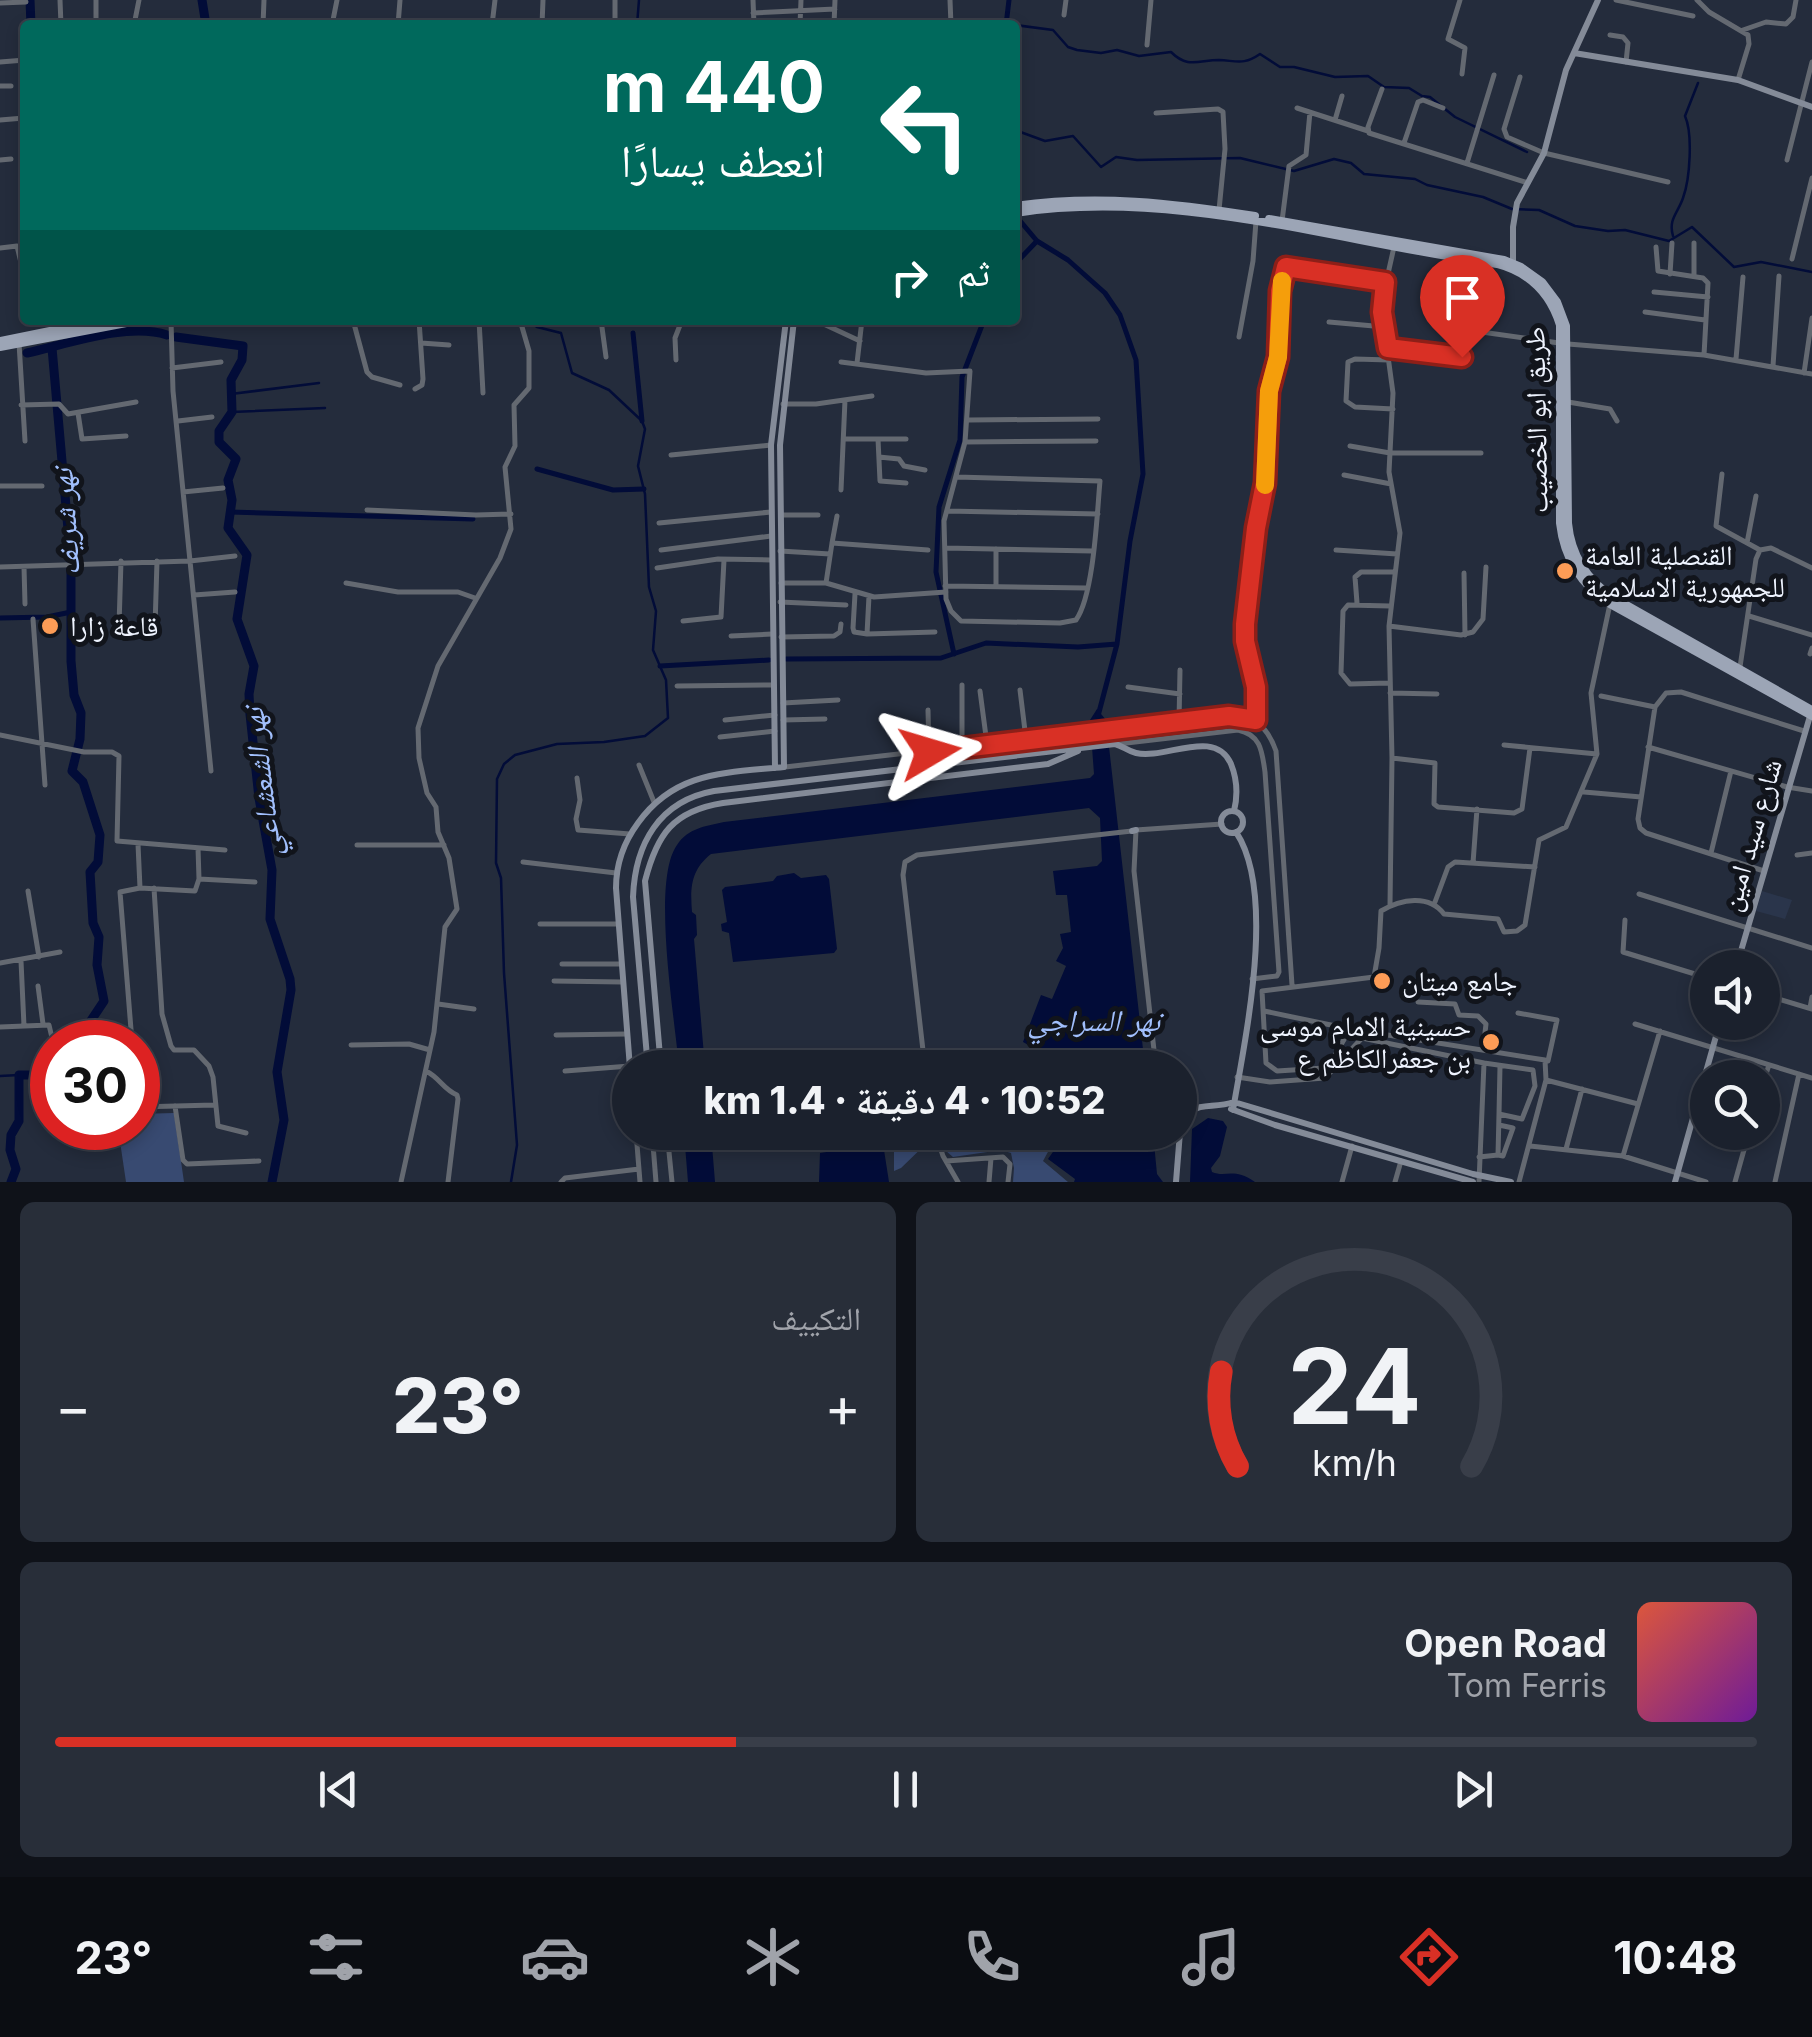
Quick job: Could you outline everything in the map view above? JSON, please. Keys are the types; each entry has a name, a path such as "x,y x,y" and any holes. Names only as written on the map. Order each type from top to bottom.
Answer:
{"main road":[{"path":"1513,263 1517,203 1544,153 1566,70 1598,0"},
{"path":"1574,53 1738,80 1808,106"},
{"name":"طريق ابو الخصيب","path":"1020,209 1100,198 1219,210 1496,264 1522,274 1549,300 1565,343 1561,533 1575,570 1610,604 1740,667 1811,714"},
{"name":"طريق ابو الخصيب","path":"1020,210 1113,204 1256,221 1513,263 1535,276 1553,295 1564,318 1568,523 1573,550 1582,566 1606,593 1811,714"},
{"path":"0,344 71,325"},
{"path":"0,344 115,325"},
{"path":"780,768 774,731 774,685 780,551 772,445 785,325"},
{"path":"780,768 783,720 771,536 793,325"},
{"name":"شارع سيد امين","path":"1741,950 1811,714"},
{"path":"647,1050 634,876 643,844 661,816 687,798 714,791 1116,744 1137,754 1207,746 1221,750 1236,779 1234,811 1244,821 1236,832"},
{"path":"660,1050 645,881 651,856 662,836 683,814 723,803 1048,764 1087,747"},
{"path":"628,1050 616,874 630,834 654,802 680,784 780,768"},
{"path":"1234,811 1224,814 1222,824 1229,832 1236,832"},
{"path":"1231,1106 1256,947 1254,887 1246,850 1236,832"},
{"path":"1674,1182 1715,1040"},
{"path":"1231,1106 1402,1161 1477,1180 1511,1182"},
{"path":"1197,1108 1231,1106 1477,1180"},
{"path":"1176,1182 1179,1150"}],"street":[{"path":"752,0 754,20"},
{"path":"800,20 801,0"},
{"path":"834,20 835,0"},
{"path":"1064,15 1066,0"},
{"path":"1147,45 1151,0"},
{"path":"1460,0 1448,39 1465,48 1462,74"},
{"path":"1616,0 1692,16"},
{"path":"1697,0 1709,12 1744,30 1750,40 1738,80"},
{"path":"1744,30 1766,22 1786,24 1793,17 1796,0"},
{"path":"0,4 26,2"},
{"path":"753,13 834,9"},
{"path":"1610,35 1623,37 1628,43 1626,62"},
{"path":"1787,160 1808,106 1812,62"},
{"path":"1468,163 1494,76"},
{"path":"1520,77 1504,134 1544,153 1668,182"},
{"path":"0,86 12,86"},
{"path":"1368,132 1382,89"},
{"path":"1334,120 1342,96"},
{"path":"1404,143 1418,102 1423,100 1443,108"},
{"path":"1297,108 1528,182"},
{"path":"1156,113 1221,110 1224,161 1219,210"},
{"path":"1282,221 1289,166 1306,155 1310,112"},
{"path":"0,160 12,160"},
{"path":"1792,259 1812,178"},
{"path":"1239,337 1256,221"},
{"path":"1670,274 1672,243"},
{"path":"1694,243 1694,276"},
{"path":"0,248 16,246 20,260"},
{"path":"1390,906 1392,758 1388,626 1399,527 1390,484 1392,410 1381,305 1394,247"},
{"path":"1656,247 1656,268 1703,278 1708,283 1704,355"},
{"path":"1256,720 1256,687 1245,624 1265,483 1269,391 1278,357 1283,272 1288,266 1385,282"},
{"path":"1773,366 1779,276"},
{"path":"1736,360 1743,277"},
{"path":"1430,284 1462,292 1460,328"},
{"path":"1654,292 1708,297"},
{"path":"1645,312 1705,320"},
{"path":"1804,373 1812,318"},
{"path":"1328,322 1385,327"},
{"path":"171,325 211,771"},
{"path":"355,325 368,372 372,377 400,385"},
{"path":"415,389 423,379 419,325"},
{"path":"480,325 483,393"},
{"path":"401,1182 438,1004 445,926 457,909 438,832 436,807 419,758 418,728 438,666 500,558 511,529 505,467 515,446 513,410 529,388 529,351 521,325"},
{"path":"602,325 606,357"},
{"path":"676,360 675,338 680,325"},
{"path":"826,325 860,341"},
{"path":"856,363 862,325"},
{"path":"1446,327 1565,343 1704,355 1812,374"},
{"path":"18,343 25,442"},
{"path":"420,344 449,344"},
{"path":"1388,348 1462,357"},
{"path":"1389,360 1348,362 1346,401 1355,407 1392,410"},
{"path":"172,368 220,362"},
{"path":"841,362 926,372 970,372 969,420 947,511 943,591 950,611 961,621 1076,620 1084,608 1100,480 956,477"},
{"path":"783,404 872,396"},
{"path":"841,490 846,400"},
{"path":"20,405 59,404 68,414 136,402"},
{"path":"1568,402 1610,408 1617,421"},
{"path":"78,413 82,440 126,436"},
{"path":"178,421 212,416"},
{"path":"969,420 1098,420"},
{"path":"878,438 881,482 906,484"},
{"path":"845,439 906,440"},
{"path":"965,442 1096,441"},
{"path":"671,455 772,445"},
{"path":"1350,446 1390,454 1481,453"},
{"path":"880,458 899,459 904,466 925,470"},
{"path":"1722,474 1716,524 1760,550 1771,548 1812,568"},
{"path":"1344,475 1390,484"},
{"path":"0,486 42,486"},
{"path":"183,492 223,488"},
{"path":"1747,543 1756,496"},
{"path":"367,510 511,514"},
{"path":"947,511 1098,514"},
{"path":"659,524 776,514 818,515"},
{"path":"826,583 837,516"},
{"path":"661,550 771,536"},
{"path":"832,543 928,550"},
{"path":"945,548 1093,551"},
{"path":"996,549 996,584"},
{"path":"1336,550 1397,554"},
{"path":"1740,667 1760,550"},
{"path":"780,551 830,554"},
{"path":"0,567 235,556"},
{"path":"657,568 724,560 772,560"},
{"path":"684,620 721,617 724,560"},
{"path":"120,561 120,626 124,631 155,627 157,561"},
{"path":"24,567 25,604"},
{"path":"1388,626 1465,634 1477,630 1484,619 1486,567"},
{"path":"1357,604 1355,577 1360,572 1393,572"},
{"path":"1464,573 1465,634"},
{"path":"780,583 826,583 869,596 996,584 1086,588"},
{"path":"346,584 398,592 458,592 476,598"},
{"path":"194,596 235,592"},
{"path":"855,593 854,632 935,632"},
{"path":"867,634 869,596"},
{"path":"780,602 846,605"},
{"path":"1389,684 1350,684 1341,673 1343,611 1348,605 1357,604 1390,606"},
{"path":"1350,1030 1324,1068 1277,1071 1266,1063 1263,988 1374,977 1380,910 1390,906 1426,900 1435,902 1444,914 1498,919 1504,932 1517,931 1528,916 1539,840 1566,827 1597,754 1591,693 1610,604"},
{"path":"1748,616 1812,635"},
{"path":"33,619 44,785"},
{"path":"731,636 834,636 842,624"},
{"path":"1179,722 1180,670"},
{"path":"677,686 774,685"},
{"path":"962,685 962,748"},
{"path":"1128,687 1180,694"},
{"path":"1020,690 1026,739"},
{"path":"980,691 987,744"},
{"path":"1764,871 1642,831 1638,824 1655,707 1666,693 1681,692 1804,732"},
{"path":"1390,693 1437,694"},
{"path":"1600,696 1655,707"},
{"path":"782,703 838,700"},
{"path":"928,710 930,752"},
{"path":"725,720 774,715"},
{"path":"780,768 1229,716 1256,720 1270,736 1276,751 1292,985"},
{"path":"783,720 825,720"},
{"path":"1116,744 1238,730 1260,743 1279,972 1277,976 1252,979"},
{"path":"720,738 774,731"},
{"path":"0,736 67,750 112,752 121,758 115,837 120,843 225,850"},
{"path":"1504,745 1597,754"},
{"path":"1392,758 1432,760 1437,768 1436,806 1520,812 1530,748"},
{"path":"1648,748 1788,787 1812,790"},
{"path":"639,765 654,802"},
{"path":"1711,853 1731,771"},
{"path":"577,778 578,830 630,834"},
{"path":"1584,792 1641,798"},
{"path":"1474,863 1477,809"},
{"path":"923,1050 902,875 905,862 917,855 1222,824"},
{"path":"1134,830 1134,871 1154,1050"},
{"path":"138,844 140,888"},
{"path":"357,845 444,845"},
{"path":"130,1020 120,892 140,888 195,891 199,880 198,848"},
{"path":"1797,855 1812,853"},
{"path":"523,862 616,874"},
{"path":"1435,902 1451,864 1535,867"},
{"path":"199,880 255,882"},
{"path":"154,888 162,1014 174,1050 194,1050 209,1066 216,1121 221,1129 246,1132"},
{"path":"28,891 39,956"},
{"path":"1638,894 1812,948"},
{"path":"1624,920 1623,952 1690,972"},
{"path":"540,924 618,924"},
{"path":"0,964 60,952"},
{"path":"21,960 24,1026"},
{"path":"562,964 620,964"},
{"path":"554,981 622,982"},
{"path":"38,986 42,1020"},
{"path":"1780,1000 1811,1009 1812,997"},
{"path":"1418,1002 1455,1004 1459,1014 1478,1016 1486,1024 1483,1050"},
{"path":"438,1004 474,1010"},
{"path":"1264,1011 1350,1030 1545,1060 1547,1064"},
{"path":"1518,1013 1557,1020 1519,1182"},
{"path":"1635,1024 1753,1060"},
{"path":"0,1027 30,1025"},
{"path":"1623,1156 1660,1031"},
{"path":"556,1035 627,1034"},
{"path":"1237,1077 1270,1082 1325,1078 1362,1038 1532,1070 1535,1078 1522,1118 1499,1114"},
{"path":"351,1045 408,1044 430,1050"},
{"path":"1477,1180 1484,1063"},
{"path":"1498,1154 1500,1066"},
{"path":"565,1071 612,1068"},
{"path":"1780,1068 1812,1078"},
{"path":"426,1071 438,1077 458,1099 448,1182"},
{"path":"1775,1182 1799,1074"},
{"path":"1546,1080 1638,1104"},
{"path":"1566,1148 1582,1088"},
{"path":"160,1106 215,1104"},
{"path":"175,1106 183,1160 187,1164 259,1161"},
{"path":"1479,1157 1503,1156 1508,1150 1513,1128 1499,1124"},
{"path":"1342,1182 1352,1146"},
{"path":"1530,1146 1623,1156 1706,1182"},
{"path":"637,1150 640,1182"},
{"path":"653,1150 656,1182"},
{"path":"669,1150 672,1182"},
{"path":"942,1150 958,1182"},
{"path":"1735,1182 1744,1150"},
{"path":"946,1162 1002,1157 1009,1161 1008,1182"},
{"path":"989,1182 991,1158"},
{"path":"1396,1182 1402,1161"},
{"path":"561,1182 565,1178 609,1178 639,1169"}],"shaded area":[{"path":"1762,891 1792,900 1785,919 1756,911"},
{"path":"160,1113 174,1113 184,1182 126,1182 121,1150 160,1150"},
{"path":"894,1150 920,1150 901,1168 894,1171"},
{"path":"946,1150 1001,1150 953,1157"},
{"path":"1001,1150 1049,1150 1043,1161 1068,1182 1013,1182 1011,1153"}],"water":[{"name":"نهر السراجي","path":"1097,709 1106,720 1143,1050 1031,1050 1032,1047 1023,1042 1041,995 1052,999 1066,966 1056,961 1063,948 1060,934 1071,932 1067,895 1056,895 1053,871 1097,866 1102,861 1100,818 1089,808 711,854 696,873 691,895 692,912 696,915 694,939 704,1050 677,1050 667,952 666,888 669,863 686,835 724,822 1090,778 1094,774 1090,720"},
{"path":"794,873 801,878 826,875 829,879 837,949 834,953 733,962 729,933 722,931 721,924 727,922 722,890"},
{"path":"1208,1118 1223,1121 1227,1127 1212,1172 1241,1175 1255,1182 1190,1182 1191,1150 1197,1150 1197,1126"},
{"path":"685,1150 712,1150 715,1182 688,1182"},
{"path":"884,1150 889,1182 819,1182 820,1153"},
{"path":"1054,1150 1155,1150 1157,1174 1163,1182 1074,1182 1048,1159"}],"waterway":[{"path":"30,0 31,20"},
{"path":"202,0 205,20"},
{"path":"637,20 639,0"},
{"path":"1007,20 1009,0"},
{"path":"1020,26 1053,30 1068,47 1077,50 1117,50 1139,56 1171,52 1194,62 1245,61 1260,54 1280,67 1335,77 1368,76 1384,87 1409,88 1430,97 1455,117 1527,152"},
{"path":"1673,236 1673,220 1683,198 1689,168 1685,116 1698,83"},
{"path":"1020,132 1045,141 1073,136 1101,167 1116,157 1240,158 1294,171 1334,159 1351,163 1364,174 1415,179 1512,209 1539,210 1575,226 1625,230 1669,241 1692,227 1734,267 1761,262 1812,272"},
{"path":"1021,222 1037,241 1068,260 1105,293 1120,315 1136,360 1143,474 1117,644 1098,716"},
{"path":"1020,259 1037,241"},
{"path":"511,1182 517,1145 501,878 496,863 497,779 504,764 515,755 557,744 645,736 668,718 666,680 653,650 656,611 649,587 645,494 638,466 645,429 642,421 609,390 572,373 561,333 534,325"},
{"path":"954,654 936,572 939,507 960,440 962,377 982,325"},
{"name":"نهر الشعشاعي","path":"27,353 116,333 167,335"},
{"path":"633,333 642,421"},
{"name":"نهر الشعشاعي","path":"176,337 243,346 242,360 231,380 232,412 219,431 219,442 236,459 228,480 232,500 228,528 247,555 237,619 254,666 250,714 272,870 270,919 291,990 277,1072 284,1120 272,1182"},
{"name":"نهر شريف","path":"52,348 71,563 71,661 74,695 81,713 72,771 83,782 100,835 98,862 90,872 93,923 99,937 97,965 104,1001 91,1020"},
{"path":"231,394 319,383"},
{"path":"232,412 325,408"},
{"path":"537,469 613,490 644,489"},
{"path":"230,512 473,519"},
{"path":"0,618 71,612"},
{"path":"786,659 941,658 986,643 1078,647 1117,644"},
{"path":"660,666 769,660"},
{"path":"0,1076 19,1075"},
{"name":"نهر شريف","path":"11,1182 16,1169 10,1150 11,1135 19,1121 19,1075 30,1075"}],"slow traffic":[{"path":"1265,485 1269,391 1278,357 1282,281"}],"place":[{"name":"القنصلية العامة للجمهورية الاسلامية","path":"1565,571"},
{"name":"قاعة زارا","path":"50,626"},
{"name":"جامع ميتان","path":"1382,981"},
{"name":"حسينية الامام موسى بن جعفرالكاظم ع","path":"1491,1042"}],"route":[{"path":"930,752 1229,716 1256,720 1256,687 1245,624 1265,483 1269,391 1278,357 1280,291 1286,267 1385,282 1382,312 1388,348 1462,357"}]}
